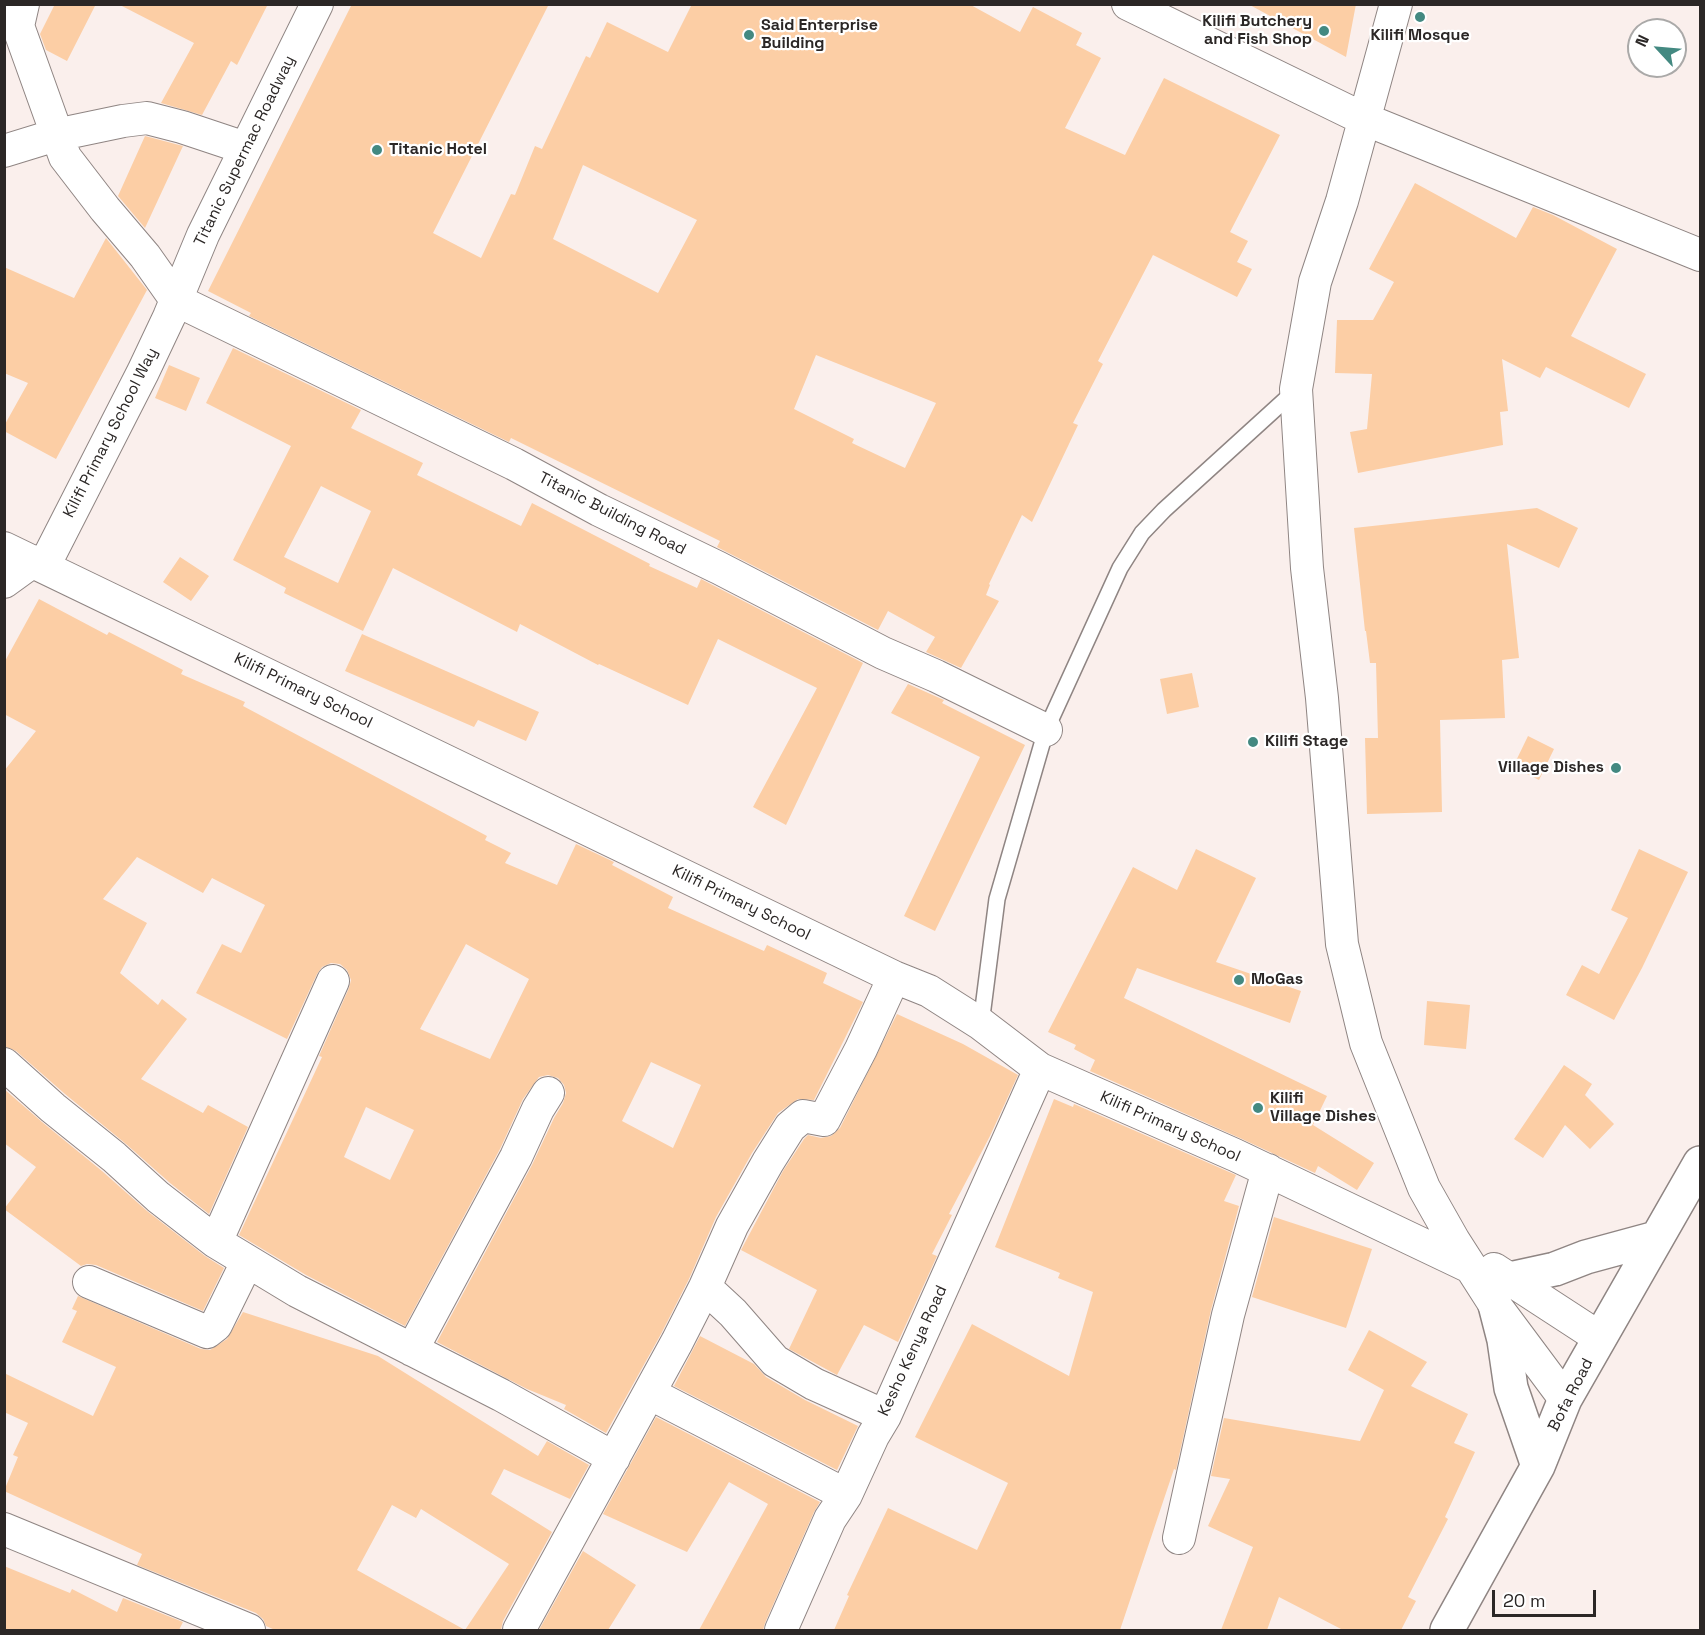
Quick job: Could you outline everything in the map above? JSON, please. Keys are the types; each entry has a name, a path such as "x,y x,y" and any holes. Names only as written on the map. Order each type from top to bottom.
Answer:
{"street":[{"path":"23,4 18,26 65,157 145,256 176,300"},
{"name":"Titanic Supermac Roadway","path":"176,300 203,235 317,4"},
{"path":"1128,4 1364,119 1701,255"},
{"path":"1396,4 1342,201 1315,282 1296,389 1307,568 1322,698 1342,944 1366,1043 1424,1188 1462,1254"},
{"path":"4,151 56,135 147,118 245,148"},
{"name":"Kilifi Primary School Way","path":"39,563 143,372 176,300"},
{"name":"Titanic Building Road","path":"176,300 402,408 883,653 936,676 1046,730"},
{"name":"Kilifi Primary School","path":"4,548 929,991 981,1024 1040,1069 1462,1254 1502,1292 1600,1338"},
{"path":"4,582 39,563"},
{"path":"519,1630 705,1287 732,1226 790,1127 803,1116 824,1120 861,1049 894,976"},
{"path":"216,1242 333,981"},
{"path":"4,1064 53,1108 216,1242 297,1292 501,1395 614,1458"},
{"name":"Kesho Kenya Road","path":"781,1630 830,1519 846,1495 873,1436 885,1416 1040,1069"},
{"path":"412,1350 511,1167 548,1093"},
{"name":"Bofa Road","path":"1447,1630 1538,1466 1565,1399 1701,1163"},
{"path":"1179,1538 1228,1315 1268,1170"},
{"path":"1502,1292 1586,1257 1656,1238"},
{"path":"89,1282 207,1332 216,1325 247,1262"},
{"path":"705,1287 734,1313 775,1361 814,1384 885,1416"},
{"path":"1502,1292 1565,1399"},
{"path":"1502,1292 1504,1340 1511,1388 1538,1466"},
{"path":"649,1393 846,1495"},
{"path":"4,1529 249,1630"}],"lane":[{"path":"981,1024 997,899 1046,730 1120,568 1142,533 1164,510 1296,389"}],"building":[{"path":"55,4 96,4 67,61 46,50 40,34"},
{"path":"118,4 268,4 237,65 231,61 202,115 161,103 194,43"},
{"path":"352,4 549,4 433,233 481,258 511,194 515,195 535,146 542,149 586,56 590,58 607,22 668,52 692,4 969,4 1020,32 1033,7 1082,33 1076,45 1101,58 1065,128 1125,155 1164,78 1280,135 1230,232 1248,241 1237,262 1252,269 1237,297 1153,255 1098,361 1103,364 1073,423 1078,425 1032,522 1022,515 989,584 986,595 999,601 961,668 926,652 935,637 888,611 878,630 717,547 720,541 511,438 509,442 249,316 251,313 208,291","holes":["583,165 697,220 658,293 553,239","816,355 936,403 905,468 852,443 854,439 794,409"]},
{"name":"Kilifi Butchery and Fish Shop","path":"1248,4 1356,4 1346,57"},
{"path":"145,136 183,146 145,228 118,196"},
{"path":"1415,183 1516,238 1533,207 1617,249 1571,336 1646,374 1629,408 1546,367 1540,378 1502,359 1508,411 1500,412 1503,445 1358,473 1350,432 1367,429 1372,374 1335,373 1337,320 1373,320 1394,282 1369,269"},
{"path":"106,238 147,290 56,459 4,431 4,426 28,383 4,373 4,267 74,298"},
{"path":"233,348 361,410 351,428 423,463 417,475 521,526 532,503 650,564 649,566 697,588 701,579 863,663 786,825 753,807 817,688 718,639 688,705 598,665 520,624 517,632 393,568 363,631 284,593 286,588 233,560 291,446 206,403","holes":["321,486 371,511 338,583 284,557"]},
{"path":"169,365 200,378 186,411 155,398"},
{"path":"1537,508 1578,528 1559,568 1507,544 1519,658 1502,660 1505,718 1440,720 1442,812 1367,814 1365,738 1378,738 1376,663 1370,663 1354,528"},
{"path":"180,557 209,576 191,601 163,582"},
{"path":"39,599 107,635 109,632 183,670 181,674 245,702 243,706 487,836 485,840 511,853 505,863 557,885 576,844 614,862 612,865 673,897 668,908 764,951 767,945 827,973 823,983 863,1002 814,1100 798,1099 778,1113 752,1153 716,1217 689,1279 661,1334 606,1433 564,1409 566,1405 527,1389 437,1342 563,1103 566,1093 564,1085 558,1078 548,1075 539,1077 523,1099 500,1149 405,1326 306,1275 239,1235 322,1057 319,1056 351,980 347,970 340,964 331,963 322,967 287,1039 196,993 222,944 241,953 265,905 212,878 203,893 137,857 103,899 147,923 120,973 158,1005 162,999 187,1019 141,1079 203,1113 208,1105 248,1127 209,1214 16,1051 4,1046 4,771 36,731 4,714 4,663","holes":["466,944 529,979 490,1059 420,1029","651,1062 701,1085 673,1148 622,1121","366,1107 414,1130 390,1180 344,1157"]},
{"path":"362,634 539,712 526,741 478,720 474,727 345,671"},
{"path":"1192,673 1199,707 1167,714 1160,679"},
{"path":"908,684 944,700 942,703 1025,745 935,931 904,916 980,757 891,713"},
{"path":"1528,736 1554,749 1539,780 1513,767"},
{"path":"1196,849 1256,878 1216,962 1301,991 1290,1023 1137,968 1124,998 1327,1096 1313,1125 1374,1163 1357,1190 1318,1166 1315,1173 1090,1071 1095,1060 1074,1049 1076,1045 1048,1032 1133,867 1177,890"},
{"path":"1639,849 1688,872 1614,1020 1566,995 1582,965 1599,974 1628,918 1611,910"},
{"path":"1427,1001 1470,1005 1466,1049 1424,1045"},
{"path":"897,1014 963,1044 1018,1075 990,1136 949,1214 952,1215 932,1254 937,1256 898,1342 864,1325 837,1375 789,1349 817,1290 741,1250 783,1171 804,1139 808,1135 821,1138 831,1136 840,1128"},
{"path":"1564,1065 1592,1084 1585,1095 1614,1124 1590,1149 1565,1125 1543,1158 1514,1139"},
{"path":"4,1089 147,1211 224,1268 203,1311 96,1265 81,1266 4,1209 36,1167 4,1143"},
{"path":"1054,1099 1073,1107 1074,1104 1236,1175 1224,1201 1239,1206 1211,1310 1176,1470 1174,1469 1120,1630 834,1630 849,1596 847,1595 888,1508 977,1550 1008,1483 915,1437 972,1324 1069,1376 1093,1292 1058,1278 1060,1273 995,1247"},
{"path":"1274,1217 1372,1249 1346,1328 1252,1297"},
{"path":"78,1296 201,1349 210,1350 227,1339 243,1312 378,1356 538,1456 547,1441 589,1465 570,1499 504,1469 491,1494 552,1532 503,1621 501,1630 465,1630 275,1630 266,1626 263,1619 256,1613 137,1565 142,1554 4,1491 18,1457 13,1455 28,1423 4,1412 4,1373 93,1416 116,1367 62,1342 77,1311 72,1309","holes":["392,1505 416,1518 421,1509 509,1564 465,1630 357,1570"]},
{"path":"1369,1330 1427,1362 1411,1386 1468,1414 1454,1443 1475,1452 1445,1517 1448,1519 1408,1597 1416,1601 1401,1630 1343,1630 1279,1597 1267,1630 1221,1630 1253,1547 1208,1526 1230,1479 1211,1476 1224,1418 1360,1441 1384,1390 1348,1370"},
{"path":"700,1336 754,1364 766,1377 805,1400 858,1426 837,1470 674,1386"},
{"path":"656,1417 820,1502 763,1630 699,1630 768,1504 729,1482 687,1552 603,1514"},
{"path":"583,1551 636,1585 608,1630 539,1630"},
{"path":"4,1566 70,1593 72,1589 117,1612 123,1598 183,1622 179,1630 4,1630"}],"place":[{"name":"Kilifi Mosque","path":"1420,17"},
{"name":"Kilifi Butchery and Fish Shop","path":"1324,31"},
{"name":"Said Enterprise Building","path":"749,35"},
{"name":"Titanic Hotel","path":"377,150"},
{"name":"Kilifi Stage","path":"1253,742"},
{"name":"Village Dishes","path":"1616,768"},
{"name":"MoGas","path":"1239,980"},
{"name":"Kilifi Village Dishes","path":"1258,1108"}]}
